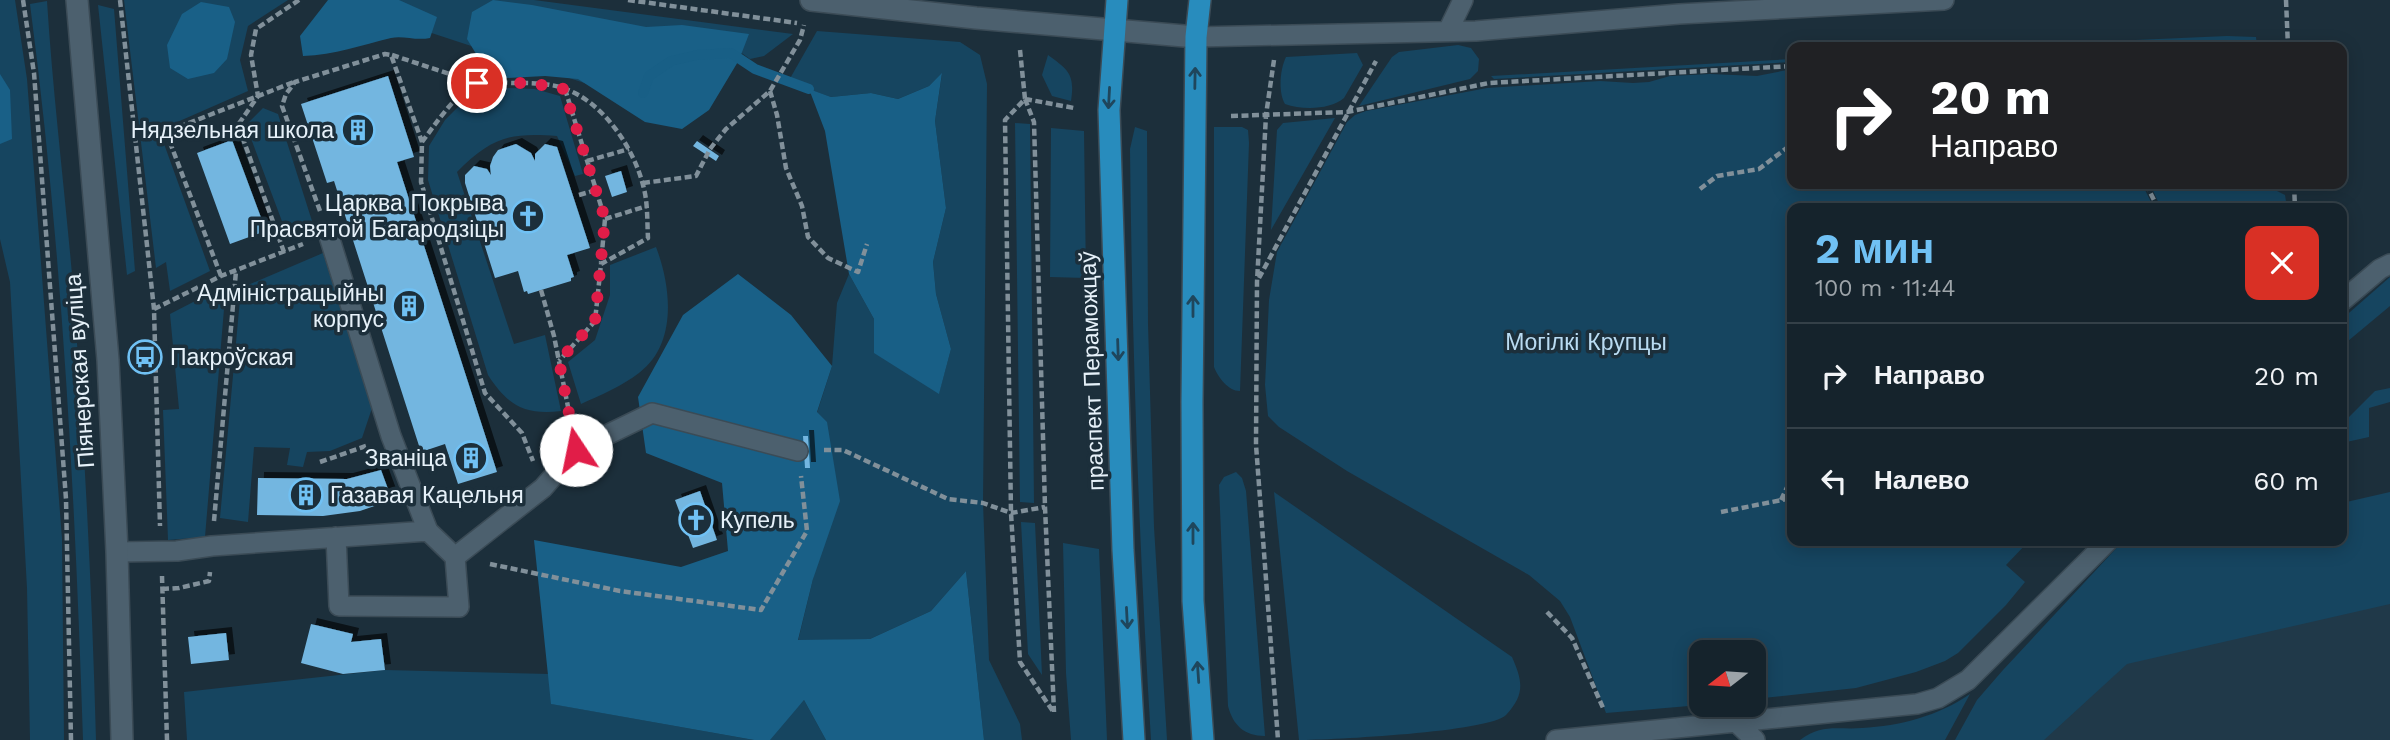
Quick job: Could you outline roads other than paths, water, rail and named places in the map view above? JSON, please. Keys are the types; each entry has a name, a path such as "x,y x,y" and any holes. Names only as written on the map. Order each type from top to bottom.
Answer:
{"main road":[{"name":"праспект Пераможцаў","path":"1117,0 1109,110 1123,550 1134,740"},
{"path":"1200,0 1196,37 1192,388 1193,588 1203,740"}],"street":[{"name":"Піянерская вуліца","path":"77,0 108,360 122,740"},
{"path":"811,0 976,18 1196,37"}],"lane":[{"path":"1448,31 1462,0"},
{"path":"1679,14 1694,0"},
{"path":"1196,37 1448,31 1679,14 1944,0"},
{"path":"328,233 391,436 428,531 455,557 458,607 339,606 336,537"},
{"path":"2347,297 2390,264"},
{"path":"455,557 543,488 576,450 652,413 798,451"},
{"path":"117,552 177,551 212,546 428,531"},
{"path":"1556,740 1917,704 1938,698 1961,685 1985,666 2103,546"},
{"path":"1736,722 1755,740"}],"waterway":[{"path":"643,93 649,76 671,61 697,55 731,53 755,69 809,89"}],"place":[{"name":"Нядзельная школа","path":"358,130"},
{"name":"Царква Покрыва Прасвятой Багародзіцы","path":"528,216"},
{"name":"Адміністрацыйны корпус","path":"409,306"},
{"name":"Пакроўская","path":"145,357"},
{"name":"Званіца","path":"471,458"},
{"name":"Газавая Кацельня","path":"306,495"},
{"name":"Купель","path":"696,520"}],"park label":[{"name":"Могілкі Крупцы","path":"1586,342"}]}
